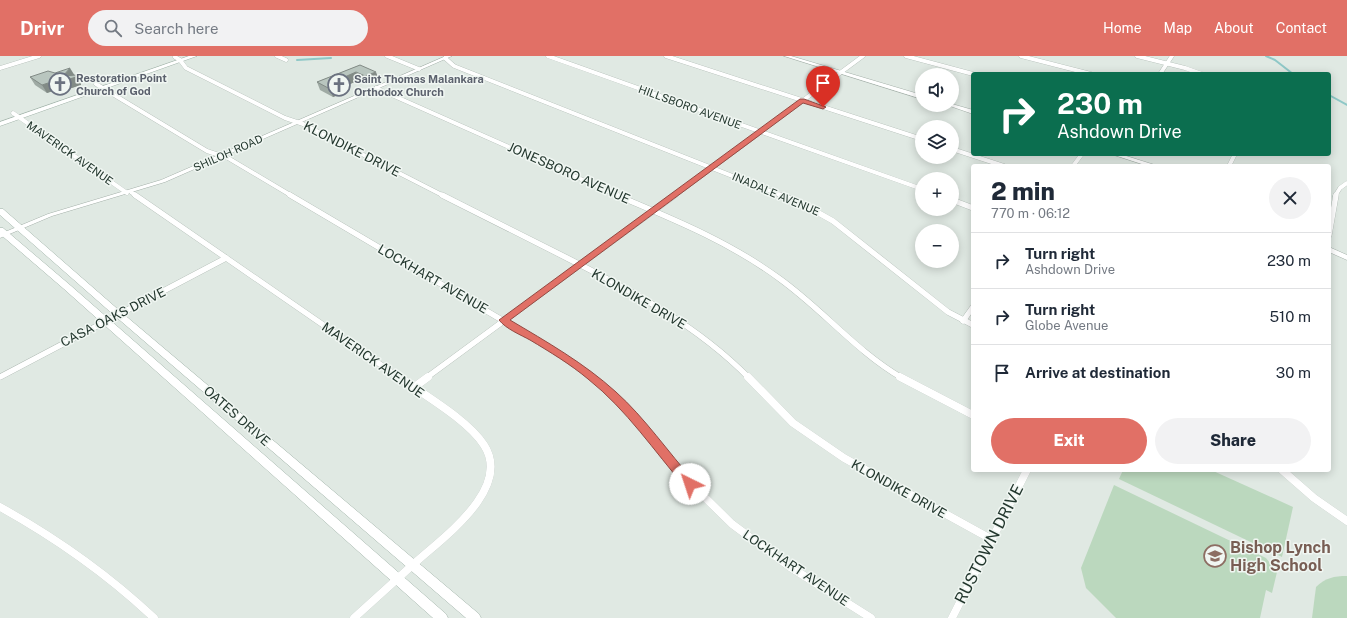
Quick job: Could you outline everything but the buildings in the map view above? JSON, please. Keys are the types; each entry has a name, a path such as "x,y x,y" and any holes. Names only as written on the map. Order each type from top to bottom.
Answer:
{"main road":[{"path":"0,124 16,115 96,84 178,58 194,56"},
{"path":"0,118 16,115 102,88 178,58"},
{"name":"OATES DRIVE","path":"0,211 118,314 475,618"},
{"name":"OATES DRIVE","path":"2,233 105,321 442,618"}],"street":[{"path":"0,68 39,56"},
{"path":"277,56 286,60"},
{"path":"387,56 419,69"},
{"name":"HILLSBORO AVENUE","path":"548,56 915,187"},
{"path":"666,56 915,137"},
{"path":"786,56 915,95"},
{"path":"413,388 863,56"},
{"path":"906,56 971,73"},
{"path":"1022,56 1083,72"},
{"path":"1137,56 1196,72"},
{"path":"1161,72 1172,56"},
{"name":"SHILOH ROAD","path":"2,233 50,215 129,193 163,181 448,57"},
{"name":"INADALE AVENUE","path":"448,57 454,66 712,167 818,211 833,221 948,312 971,324"},
{"name":"KLONDIKE DRIVE","path":"178,58 186,68 285,118 298,122 631,291 691,329 732,362 778,410 800,429 844,458 991,539"},
{"name":"LOCKHART AVENUE","path":"96,84 207,150 222,156 504,320 563,356 592,377 614,396 644,428 664,455 716,510 776,558 871,618"},
{"name":"JONESBORO AVENUE","path":"376,88 710,236 741,252 773,273 793,289 868,356 888,370 924,391 971,414"},
{"path":"959,108 971,111"},
{"name":"MAVERICK AVENUE","path":"16,115 413,388 477,434 486,446 490,457 491,469 481,498 469,514 354,618"},
{"path":"959,151 971,155"},
{"path":"973,156 998,164"},
{"path":"1121,156 1148,164"},
{"path":"1331,219 1334,195 1338,189 1347,183"},
{"path":"959,203 971,207"},
{"path":"1331,250 1347,258"},
{"name":"CASA OAKS DRIVE","path":"0,377 226,258"},
{"path":"964,321 971,311"},
{"name":"RUSTOWN DRIVE","path":"952,618 1026,472"},
{"path":"1284,472 1314,498 1347,521"},
{"path":"0,507 26,521 73,552 136,600 154,618"}],"green space":[{"path":"1122,472 1215,472 1293,507 1282,557 1119,479"},
{"path":"1114,485 1266,558 1277,572 1272,593 1266,590 1260,618 1116,618 1086,588 1081,568"},
{"path":"1347,576 1347,618 1312,618 1316,587 1323,581 1330,578"}],"waterway":[{"path":"1266,56 1275,60 1290,72"},
{"path":"297,60 331,58"},
{"path":"1331,96 1347,105"}],"place":[{"name":"Restoration Point Church of God","path":"60,84"},
{"name":"Saint Thomas Malankara Orthodox Church","path":"339,85"},
{"name":"Bishop Lynch High School","path":"1215,556"}],"route":[{"path":"690,484 664,455 644,428 614,396 592,377 563,356 504,320 802,100 823,107"}]}
